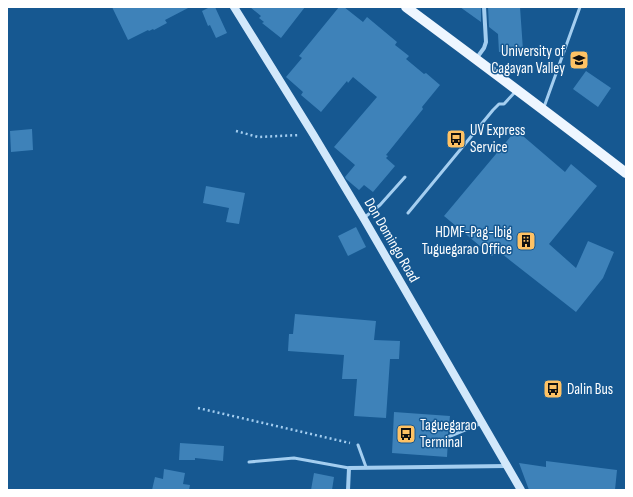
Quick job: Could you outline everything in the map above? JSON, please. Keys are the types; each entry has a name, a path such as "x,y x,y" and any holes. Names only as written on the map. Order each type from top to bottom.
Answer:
{"main road":[{"name":"Don Domingo Road","path":"234,7 364,218 521,490"},
{"path":"406,7 626,173"}],"street":[{"path":"476,59 484,48 486,42 484,7"},
{"path":"348,490 349,468 506,466"}],"lane":[{"path":"543,109 580,7"},
{"path":"408,213 493,110 499,104 504,104 516,90"},
{"path":"364,218 380,206 405,177"},
{"path":"448,437 482,423"},
{"path":"358,445 366,467"},
{"path":"249,462 294,458 349,468"}],"path":[{"path":"236,131 258,137 313,134"},
{"path":"198,408 358,445"}],"building":[{"path":"112,7 190,7 165,20 167,23 154,30 148,30 128,40"},
{"path":"210,7 215,7 227,33 216,38 210,25 208,26 202,11"},
{"path":"250,7 305,7 281,38 262,23 264,22 259,18 261,16"},
{"path":"339,7 344,7 363,22 367,17 397,42 395,45 409,56 406,59 440,85 386,155 388,156 386,158 395,166 373,192 364,185 359,190 346,179 345,177 355,165 334,147 377,97 353,77 348,83 347,81 321,112 301,95 303,92 286,77 302,58 299,56"},
{"path":"460,7 481,7 481,22"},
{"path":"488,7 520,7 523,50 499,52 498,34 489,27"},
{"path":"586,71 611,88 598,107 573,89"},
{"path":"32,129 33,150 11,152 10,131"},
{"path":"516,130 565,172 571,164 597,186 549,244 576,268 588,241 614,252 603,278 576,312 497,250 492,256 444,216"},
{"path":"206,186 245,193 239,224 226,222 229,208 203,203"},
{"path":"356,227 366,247 348,256 338,236"},
{"path":"295,314 376,321 374,340 400,341 399,359 390,359 386,418 354,416 357,379 342,379 344,355 288,351 289,334 293,334"},
{"path":"394,412 450,416 448,434 445,437 448,440 447,457 392,453"},
{"path":"180,443 224,446 223,461 195,458 195,460 179,460"},
{"path":"546,461 617,470 615,490 529,490 519,463 546,467"},
{"path":"164,469 185,473 183,484 190,485 189,490 152,490 155,477 163,479"},
{"path":"314,473 334,477 332,490 311,490"}],"place":[{"name":"University of Cagayan Valley","path":"579,60"},
{"name":"UV Express Service","path":"456,139"},
{"name":"HDMF-Pag-Ibig Tuguegarao Office","path":"526,241"},
{"name":"Dalin Bus","path":"553,389"},
{"name":"Taguegarao Terminal","path":"406,434"}]}
